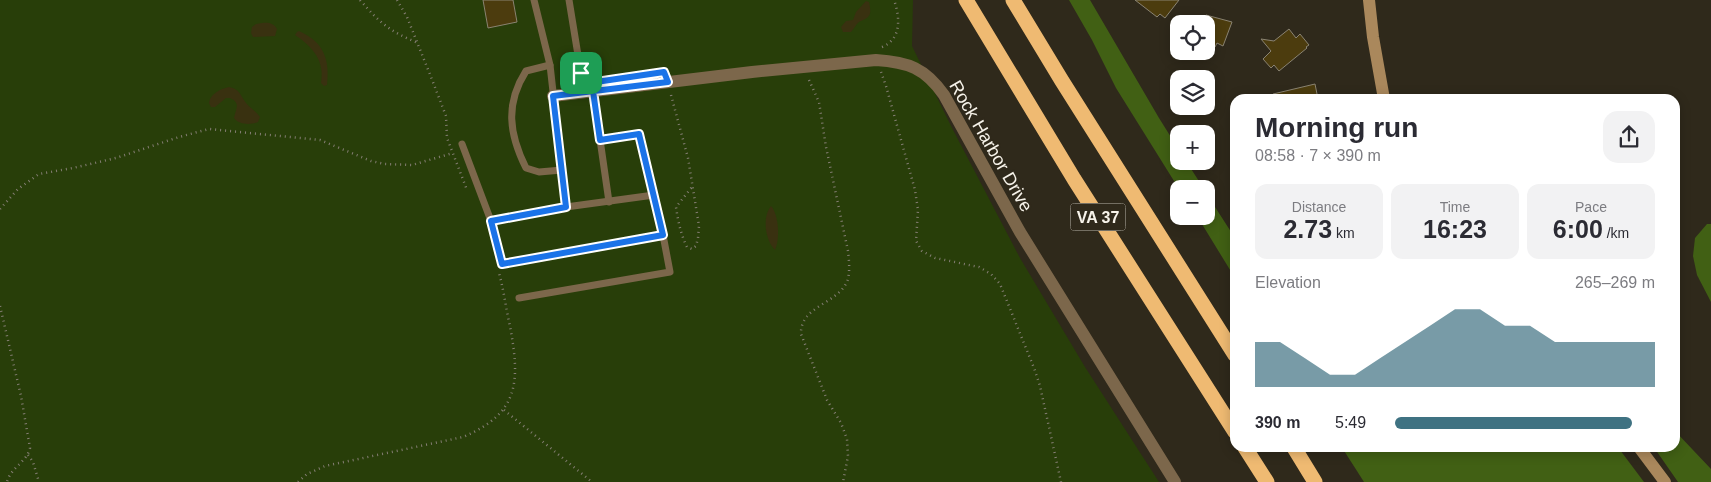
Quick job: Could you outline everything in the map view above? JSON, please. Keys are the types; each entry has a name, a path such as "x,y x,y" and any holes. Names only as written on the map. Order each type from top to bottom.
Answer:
{"highway":[{"name":"VA 37","path":"966,0 1069,171 1230,424"},
{"name":"VA 37","path":"1013,0 1230,347"},
{"path":"1248,452 1267,482"},
{"path":"1297,452 1316,482"}],"main road":[{"path":"1369,0 1373,37 1383,94"},
{"path":"1642,452 1665,482"}],"street":[{"name":"Rock Harbor Drive","path":"553,96 876,60 892,61 918,68 940,90 1024,240 1175,482"}],"lane":[{"path":"534,0 550,65 566,207"},
{"path":"569,0 600,140 609,202"},
{"path":"550,65 526,71 516,86 511,109 513,131 516,148 526,168 539,172 562,170"},
{"path":"519,298 670,272 639,134 600,140"},
{"path":"462,144 491,221 502,264 663,235"},
{"path":"491,221 566,207 654,195"}],"path":[{"path":"360,0 388,28 418,43"},
{"path":"397,0 407,17 418,43 446,116 447,138 470,197"},
{"path":"894,0 899,22 896,32 892,40 886,45 870,49 886,86 915,190 918,210 916,234 918,246 928,255 935,258 980,267 986,270 1000,284 1040,386 1061,482"},
{"path":"801,67 814,88 819,102 826,147 848,252 848,280 837,294 811,312 800,326 806,348 827,400 847,439 848,456 843,482"},
{"path":"668,82 688,158 699,226 696,246 692,249 687,248 683,239 676,207 692,187"},
{"path":"0,209 18,189 39,174 116,158 209,129 320,140 371,161 386,164 412,165 453,153"},
{"path":"298,482 307,474 326,466 463,437 485,426 504,410 515,384 516,370 515,354 498,270"},
{"path":"0,306 28,430 30,448 28,455 12,471 7,482"},
{"path":"504,410 592,482"},
{"path":"28,455 33,462 39,482"}],"green space":[{"path":"0,0 913,0 912,46 951,126 1020,258 1085,367 1159,482 0,482"},
{"path":"1069,0 1090,0 1170,136 1170,170 1192,170 1198,180 1173,180 1116,88"},
{"path":"1215,207 1230,230 1230,270 1203,225 1215,225"},
{"path":"1707,224 1711,224 1711,302 1697,275 1693,256 1695,238"},
{"path":"1680,436 1711,469 1711,482 1678,482 1657,452 1680,452"},
{"path":"1345,452 1622,452 1644,482 1364,482"}],"sand":[{"path":"866,1 869,2 869,15 858,23 851,32 843,32 841,27 846,21 853,20 856,12"},
{"path":"262,23 274,25 277,29 275,36 253,37 251,33 252,27"},
{"path":"299,31 308,35 320,46 324,53 328,76 327,85 324,86 321,83 321,68 316,55 307,44 295,35"},
{"path":"229,87 238,91 246,103 260,117 258,122 245,124 236,120 234,118 237,104 230,98 226,98 215,107 211,107 209,103 213,95"},
{"path":"771,206 776,215 778,227 778,240 775,250 769,240 766,228 766,216"}],"building":[{"path":"483,0 513,0 517,22 488,28"},
{"path":"1135,0 1179,0 1165,18 1160,14 1157,17"},
{"path":"1215,17 1232,22 1223,46 1217,43 1215,47"},
{"path":"1289,29 1296,38 1300,34 1309,45 1279,71 1274,65 1271,68 1263,59 1271,51 1261,39 1274,41"},
{"path":"1315,84 1317,94 1273,94"}],"route":[{"path":"581,73 584,92 593,91 600,140 639,134 663,235 502,264 491,221 566,207 553,96 593,91 668,82 664,72 596,82 589,82 581,73"}]}
